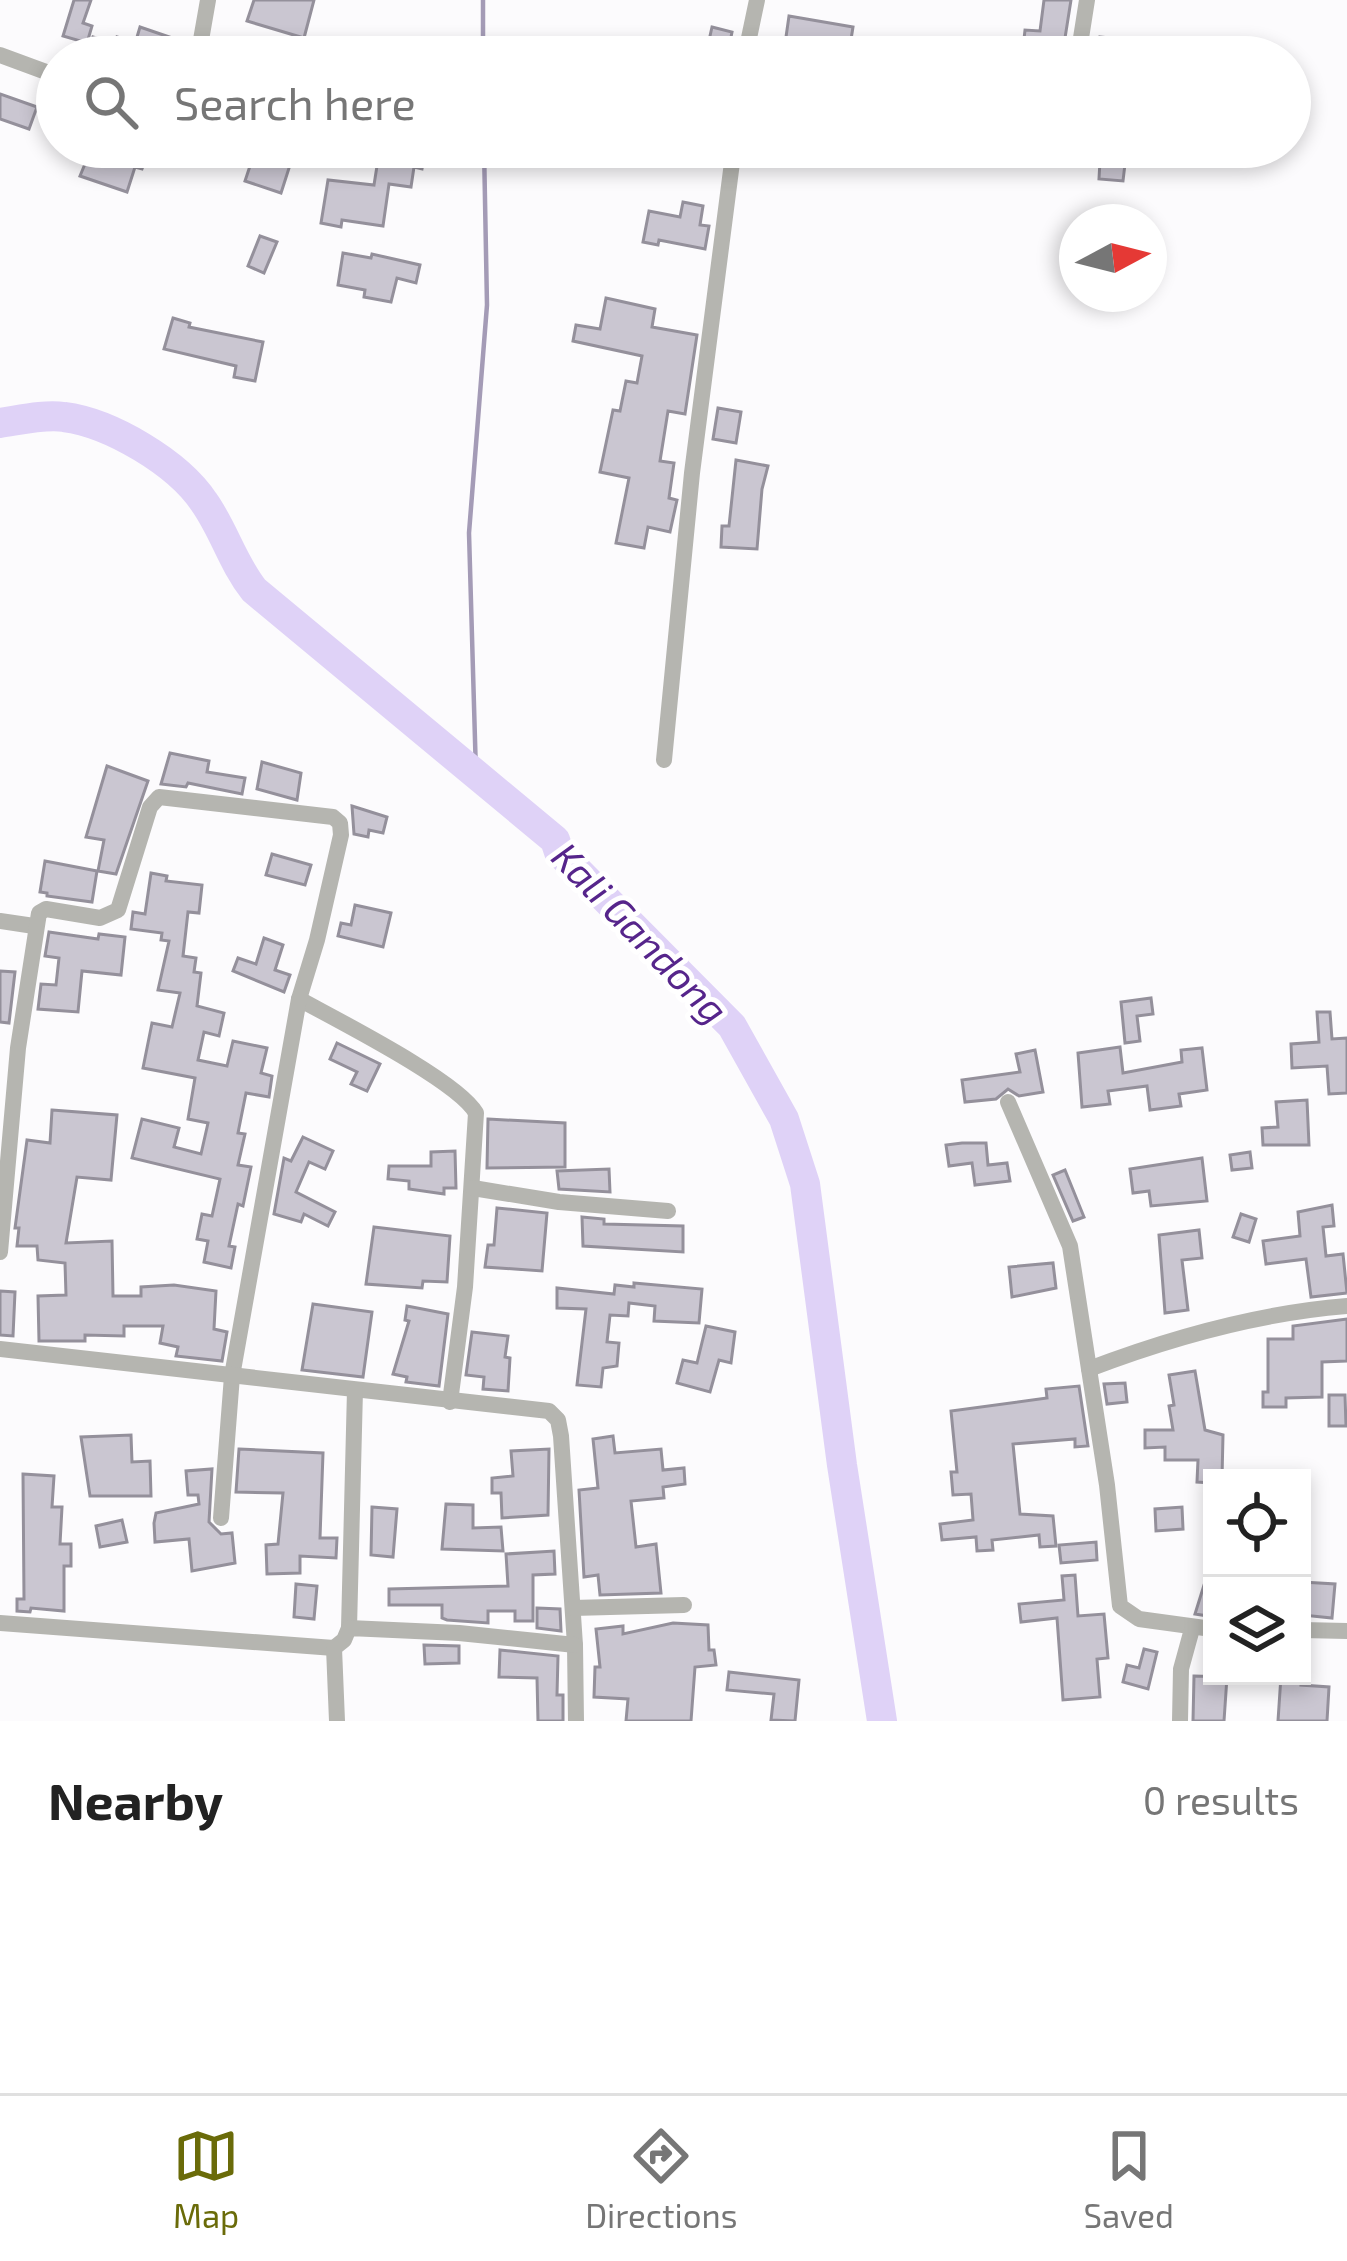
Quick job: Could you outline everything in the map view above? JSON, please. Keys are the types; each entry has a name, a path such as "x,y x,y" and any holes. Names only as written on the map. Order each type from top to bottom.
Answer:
{"street":[{"path":"202,36 208,0"},
{"path":"749,36 757,0"},
{"path":"1081,36 1087,0"},
{"path":"0,55 36,68"},
{"path":"664,760 692,473 731,168"},
{"path":"0,1252 18,1048 39,914 46,909 100,918 118,910 149,807 159,796 333,818 340,823 317,940 299,998 232,1376 221,1517"},
{"path":"0,921 34,926"},
{"path":"299,998 466,1099 476,1113 473,1188 450,1402"},
{"path":"1008,1102 1070,1246 1107,1485 1117,1599 1131,1616 1203,1629"},
{"path":"473,1188 559,1202 668,1211"},
{"path":"1088,1369 1133,1352 1297,1310 1347,1306"},
{"path":"0,1349 450,1402 541,1408 559,1428 576,1721"},
{"path":"0,1623 334,1648 349,1628 355,1390"},
{"path":"573,1608 684,1605"},
{"path":"349,1628 575,1645"},
{"path":"1180,1721 1181,1669 1192,1629"},
{"path":"1311,1630 1347,1630"},
{"path":"334,1648 338,1721"}],"building":[{"path":"74,0 91,0 83,23 92,26 89,36 63,36"},
{"path":"254,0 314,0 305,36 247,21"},
{"path":"1044,0 1071,0 1065,36 1024,36 1025,30 1040,31"},
{"path":"789,16 853,27 852,36 786,36"},
{"path":"140,27 166,36 137,36"},
{"path":"712,27 732,32 731,36 710,36"},
{"path":"0,94 36,107 29,129 0,119"},
{"path":"83,168 135,168 127,192 80,176"},
{"path":"249,168 289,168 281,193 245,181"},
{"path":"377,168 414,168 411,187 389,184 383,226 342,220 341,227 321,223 328,180 374,185"},
{"path":"1100,168 1125,168 1123,181 1099,179"},
{"path":"683,202 703,206 700,225 709,226 705,249 659,240 658,245 643,242 649,211 680,217"},
{"path":"260,236 277,242 264,273 248,266"},
{"path":"343,253 420,265 416,283 397,278 391,302 364,297 365,290 338,285"},
{"path":"606,298 655,309 652,327 697,335 685,414 668,411 660,461 674,463 669,498 677,500 670,532 648,527 644,548 616,543 629,478 600,472 613,410 620,411 626,381 637,383 642,356 573,341 576,325 600,329"},
{"path":"173,318 190,323 189,327 263,342 255,381 234,377 236,366 164,349"},
{"path":"718,408 741,412 736,443 713,439"},
{"path":"736,460 768,466 757,549 721,547 722,526 729,526"},
{"path":"170,753 209,761 207,772 245,778 242,794 188,783 186,787 161,784"},
{"path":"262,762 301,773 297,800 257,789"},
{"path":"107,766 148,781 116,874 98,871 104,840 86,837"},
{"path":"352,806 387,817 383,833 354,834"},
{"path":"272,854 311,865 305,885 266,875"},
{"path":"45,861 97,871 92,902 40,892"},
{"path":"151,873 167,876 166,881 202,885 199,913 188,912 183,956 196,958 194,972 201,973 197,1006 224,1013 219,1036 204,1032 198,1060 227,1066 233,1041 267,1048 261,1073 272,1076 269,1097 246,1093 238,1133 245,1134 238,1165 251,1167 229,1246 235,1247 231,1268 204,1262 208,1241 197,1239 202,1214 212,1216 220,1179 132,1158 142,1119 179,1128 174,1147 201,1154 208,1123 188,1119 195,1078 143,1068 152,1023 172,1027 180,993 158,990 169,941 161,940 162,933 131,929 133,912 145,914"},
{"path":"355,905 391,913 383,947 338,936 341,923 351,925"},
{"path":"49,932 98,939 99,934 125,937 121,975 82,971 78,1012 38,1009 41,984 56,985 59,958 45,956"},
{"path":"264,938 283,945 275,970 290,975 284,992 233,971 238,958 256,964"},
{"path":"0,971 15,972 9,1023 0,1022"},
{"path":"1151,998 1153,1014 1137,1016 1140,1041 1125,1043 1121,1002"},
{"path":"1317,1012 1330,1012 1332,1039 1347,1038 1347,1093 1329,1094 1327,1066 1292,1068 1291,1044 1319,1042"},
{"path":"337,1043 380,1064 367,1091 351,1084 357,1072 330,1059"},
{"path":"1120,1047 1123,1073 1182,1062 1181,1050 1202,1048 1207,1090 1179,1094 1181,1106 1150,1110 1147,1086 1108,1091 1110,1104 1082,1107 1078,1053"},
{"path":"1035,1050 1043,1092 1019,1096 1008,1089 996,1099 965,1102 962,1080 1020,1072 1016,1054"},
{"path":"1307,1100 1309,1145 1263,1145 1262,1128 1278,1127 1276,1102"},
{"path":"52,1110 117,1115 111,1180 77,1177 66,1243 112,1241 113,1296 141,1296 141,1287 174,1285 216,1291 214,1329 227,1332 222,1361 176,1356 178,1347 160,1343 163,1326 124,1326 124,1336 85,1335 85,1341 39,1341 38,1296 66,1295 65,1263 38,1260 37,1246 17,1246 19,1228 15,1228 27,1140 50,1143"},
{"path":"488,1119 565,1123 565,1167 487,1168"},
{"path":"303,1137 333,1151 325,1169 309,1162 296,1192 335,1212 328,1226 304,1214 301,1222 274,1214 284,1158 291,1161"},
{"path":"986,1143 988,1165 1007,1163 1010,1181 975,1185 972,1163 949,1166 946,1145"},
{"path":"455,1151 456,1188 444,1188 444,1194 409,1189 409,1181 388,1179 389,1166 431,1166 431,1152"},
{"path":"1250,1152 1252,1168 1232,1170 1230,1155"},
{"path":"1202,1158 1207,1201 1151,1206 1149,1191 1133,1193 1130,1169"},
{"path":"609,1169 610,1192 559,1189 557,1171"},
{"path":"1065,1170 1084,1217 1073,1221 1053,1175"},
{"path":"1332,1205 1334,1226 1323,1227 1326,1256 1343,1254 1347,1293 1311,1297 1306,1259 1266,1264 1263,1241 1300,1236 1298,1212"},
{"path":"497,1208 547,1213 542,1271 485,1267 488,1245 494,1245"},
{"path":"1241,1214 1256,1219 1249,1242 1233,1237"},
{"path":"582,1217 604,1219 604,1224 683,1226 683,1252 583,1246"},
{"path":"374,1227 450,1236 447,1282 423,1281 422,1288 366,1284"},
{"path":"1199,1230 1202,1258 1182,1260 1188,1310 1165,1313 1159,1235"},
{"path":"1053,1263 1056,1288 1012,1297 1009,1267"},
{"path":"634,1283 702,1289 699,1323 654,1321 655,1306 629,1303 628,1316 610,1315 607,1342 619,1343 617,1366 603,1368 601,1387 577,1385 586,1309 557,1308 557,1288 614,1294 615,1285 634,1287"},
{"path":"0,1291 15,1292 13,1336 0,1335"},
{"path":"313,1304 372,1312 363,1377 302,1370"},
{"path":"407,1306 448,1314 439,1386 406,1382 407,1377 393,1374 409,1321 405,1320"},
{"path":"1347,1319 1347,1361 1322,1362 1322,1397 1286,1398 1286,1407 1263,1407 1263,1392 1268,1392 1268,1339 1293,1339 1293,1326"},
{"path":"706,1326 735,1332 731,1363 719,1360 710,1392 677,1383 683,1360 697,1363"},
{"path":"472,1332 508,1336 508,1391 483,1389 484,1377 466,1375"},
{"path":"1195,1371 1205,1430 1223,1435 1222,1469 1203,1469 1203,1482 1197,1482 1198,1460 1165,1460 1165,1447 1145,1448 1145,1430 1173,1430 1169,1375"},
{"path":"1125,1383 1127,1402 1107,1404 1104,1384"},
{"path":"1079,1386 1088,1446 1075,1447 1075,1439 1013,1444 1020,1514 1053,1516 1056,1546 1040,1547 1039,1535 992,1540 993,1550 977,1551 976,1537 942,1540 940,1524 973,1520 971,1494 953,1495 951,1472 957,1472 951,1411 1047,1398 1046,1389"},
{"path":"1329,1395 1345,1395 1346,1426 1329,1426"},
{"path":"131,1435 132,1462 150,1461 151,1496 90,1496 81,1437"},
{"path":"613,1436 615,1453 661,1449 663,1470 684,1468 685,1484 663,1487 664,1498 631,1501 636,1547 656,1544 661,1593 600,1595 598,1575 584,1577 579,1490 598,1488 593,1439"},
{"path":"239,1449 323,1453 320,1538 337,1538 336,1558 300,1556 300,1573 267,1574 266,1545 278,1544 283,1493 236,1492"},
{"path":"549,1449 548,1515 502,1518 501,1493 492,1493 492,1478 513,1476 511,1451"},
{"path":"212,1469 209,1522 221,1534 232,1533 235,1563 192,1571 189,1539 155,1542 154,1523 156,1513 199,1504 198,1495 188,1495 186,1471"},
{"path":"23,1474 54,1476 52,1507 62,1507 60,1544 71,1544 71,1566 64,1566 64,1611 17,1611 17,1599 24,1599"},
{"path":"446,1504 473,1505 473,1528 501,1527 503,1551 442,1549"},
{"path":"372,1507 397,1509 393,1557 371,1555"},
{"path":"1182,1507 1183,1529 1156,1531 1155,1509"},
{"path":"122,1520 127,1542 100,1547 96,1526"},
{"path":"1096,1542 1097,1560 1061,1563 1059,1545"},
{"path":"554,1551 555,1574 533,1575 533,1621 515,1621 515,1611 488,1611 488,1623 447,1620 442,1618 442,1605 389,1605 389,1589 508,1586 506,1554"},
{"path":"1075,1575 1078,1616 1104,1614 1108,1658 1097,1659 1100,1697 1063,1700 1057,1618 1021,1622 1019,1604 1064,1600 1062,1576"},
{"path":"1311,1583 1335,1584 1332,1618 1311,1616"},
{"path":"296,1584 317,1586 314,1619 294,1617"},
{"path":"1203,1588 1203,1615 1195,1614"},
{"path":"537,1608 560,1609 561,1631 537,1628"},
{"path":"673,1623 708,1625 709,1650 714,1650 716,1665 695,1667 691,1721 626,1721 628,1699 594,1697 595,1667 600,1667 596,1629 623,1626 623,1634"},
{"path":"424,1645 459,1646 459,1663 425,1664"},
{"path":"1144,1649 1157,1652 1148,1689 1123,1682 1127,1665 1139,1668"},
{"path":"500,1650 558,1656 557,1695 563,1695 563,1721 538,1721 537,1678 499,1677"},
{"path":"729,1672 799,1680 795,1721 771,1720 774,1694 727,1690"},
{"path":"1194,1676 1203,1676 1203,1685 1226,1685 1224,1721 1193,1721"},
{"path":"1280,1685 1329,1687 1327,1721 1278,1721"}],"waterway":[{"path":"483,0 483,36"},
{"path":"476,774 469,533 487,305 484,168"},
{"name":"Kali Gandong","path":"0,423 49,416 82,421 122,436 178,473 211,513 254,590 555,840 559,852 732,1026 784,1119 805,1184 882,1721"}]}
